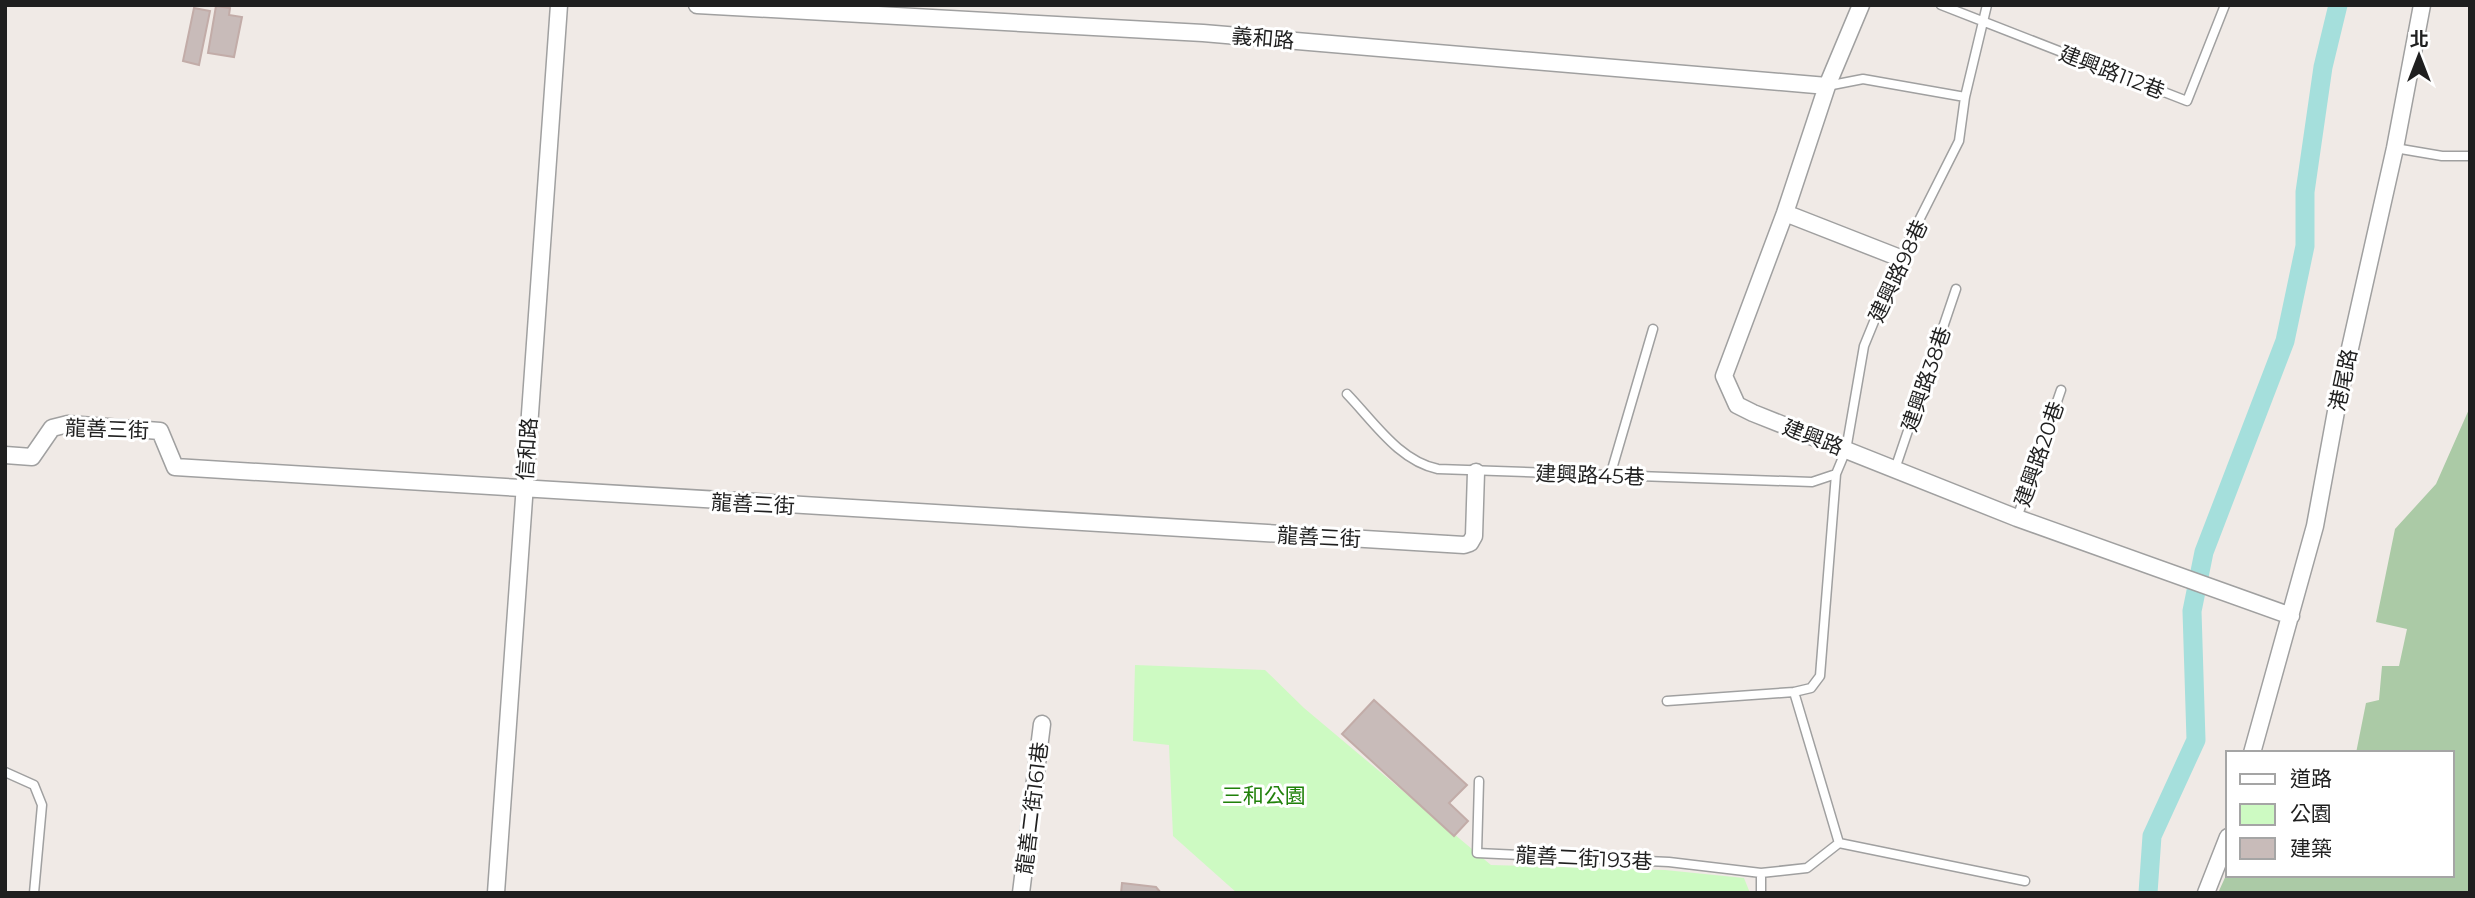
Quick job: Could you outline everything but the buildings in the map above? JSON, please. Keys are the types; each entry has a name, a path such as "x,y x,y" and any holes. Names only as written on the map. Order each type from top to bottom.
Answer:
{"street":[{"name":"信和路","path":"496,893 559,5"},
{"name":"義和路","path":"697,5 1203,33 1827,86"},
{"name":"建興路","path":"1861,5 1827,86 1785,214 1724,376 1737,405 2017,518 2291,616"},
{"name":"港尾路","path":"2253,751 2315,526 2337,407 2395,148 2422,5"},
{"path":"1785,214 1900,258"},
{"name":"龍善三街","path":"5,455 33,457 52,428 68,425 107,427 160,431 175,467 1464,545 1470,544 1474,536 1476,472"},
{"name":"龍善二街161巷","path":"1021,893 1042,724"},
{"path":"2206,893 2226,841"}],"lane":[{"name":"建興路112巷","path":"1941,5 2187,101 2225,5"},
{"name":"建興路98巷","path":"1846,450 1864,346 1900,258 1959,141 1965,97 1987,5"},
{"path":"1827,86 1863,79 1965,97"},
{"path":"2395,148 2442,156 2470,156"},
{"name":"建興路38巷","path":"1895,469 1956,289"},
{"path":"1610,476 1653,329"},
{"name":"建興路20巷","path":"2017,518 2061,390"},
{"name":"建興路45巷","path":"1348,394 1405,456 1419,466 1476,472 1812,482 1836,474"},
{"path":"1667,701 1794,692 1811,688 1820,676 1836,474 1846,450"},
{"path":"1794,692 1839,843 2025,881"},
{"path":"5,772 34,785 42,805 34,893"},
{"name":"龍善二街193巷","path":"1479,781 1477,853 1669,862 1761,873 1807,868 1839,843"},
{"path":"1761,873 1761,893"}],"green space":[{"path":"2470,407 2470,893 2218,893 2226,875 2454,877 2454,751 2356,751 2366,703 2379,700 2382,666 2399,666 2407,629 2376,622 2395,529 2436,484"},
{"name":"三和公園","path":"1135,665 1265,670 1304,708 1491,865 1665,870 1744,878 1750,893 1237,893 1173,836 1169,745 1133,741"}],"waterway":[{"path":"2148,893 2152,836 2196,740 2192,611 2204,552 2285,341 2305,246 2305,192 2323,67 2338,5"}]}
